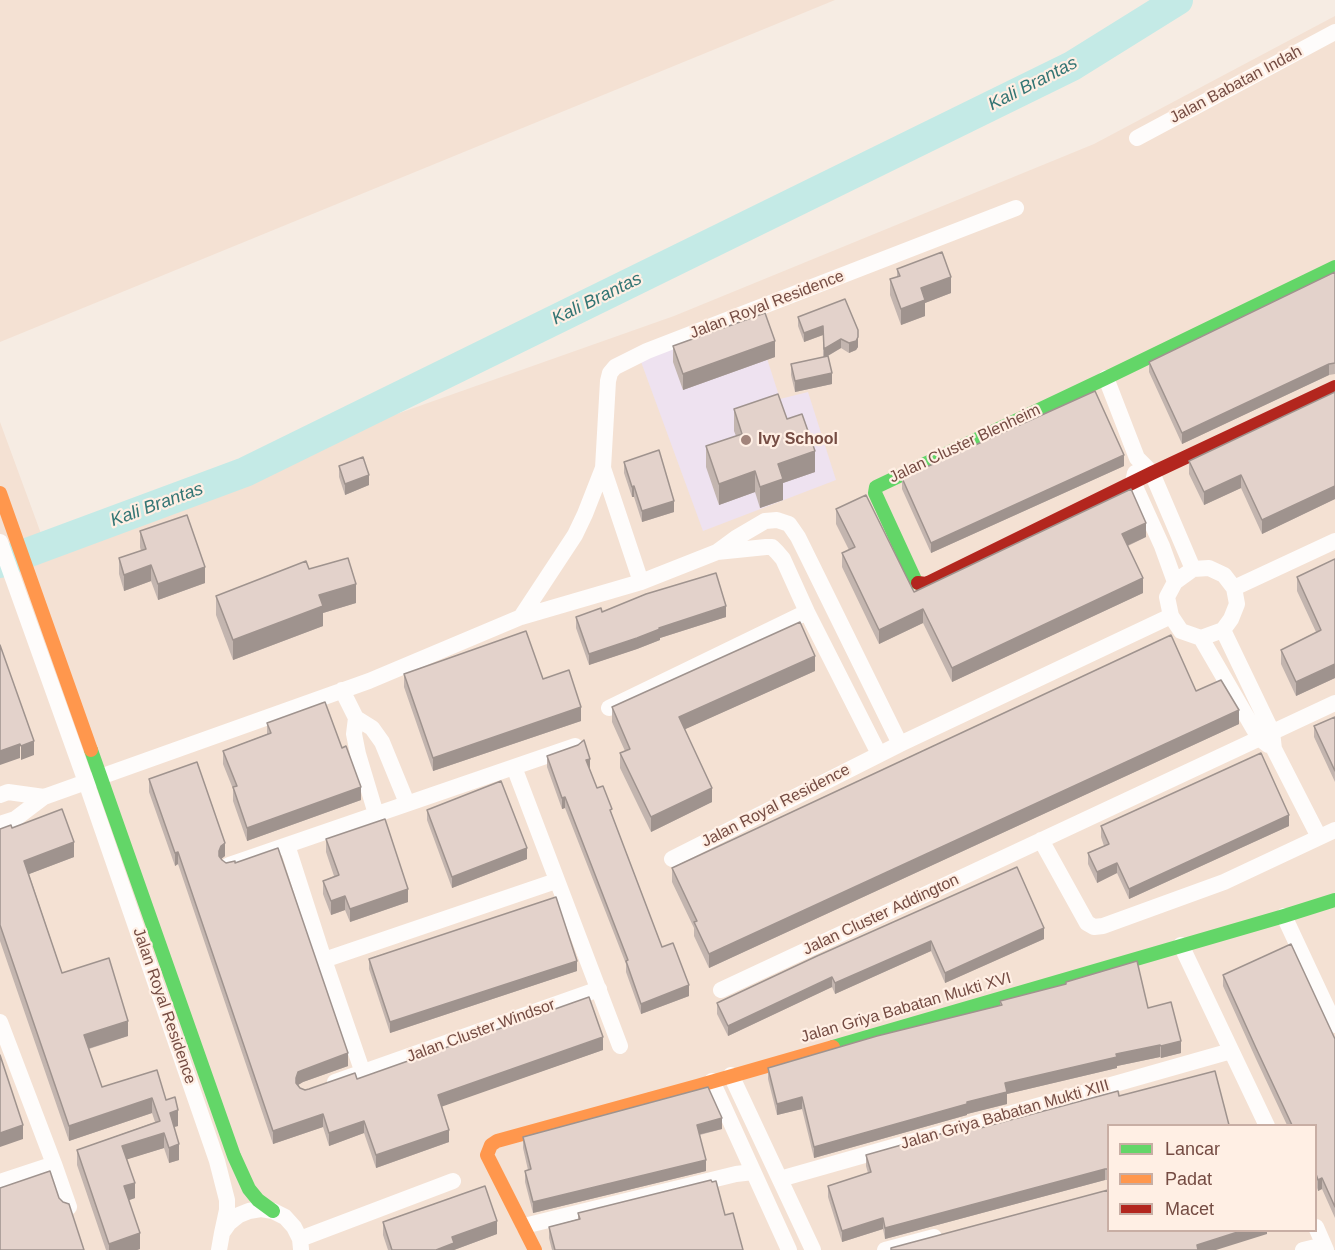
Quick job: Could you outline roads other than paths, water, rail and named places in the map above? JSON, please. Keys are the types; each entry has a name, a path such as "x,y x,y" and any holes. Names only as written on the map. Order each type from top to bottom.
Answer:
{"street":[{"name":"Jalan Babatan Indah","path":"1137,138 1335,32"},
{"name":"Jalan Royal Residence","path":"521,617 575,535 603,468 608,381 610,373 620,363 1016,208"},
{"name":"Jalan Cluster Blenheim","path":"1335,267 880,484 876,487 875,493 916,582 926,584 1133,482 1335,387"},
{"path":"1106,378 1137,458 1152,473 1193,569"},
{"path":"1137,458 1133,482 1162,546 1175,582"},
{"name":"Jalan Royal Residence","path":"603,468 641,582"},
{"name":"Jalan Royal Residence","path":"0,493 16,573 234,1156 249,1189 258,1200 273,1211"},
{"path":"0,824 15,819 44,797 369,681 521,617 641,582 714,553 765,521 777,520 789,524 798,537 900,744"},
{"path":"1234,588 1335,541"},
{"path":"714,553 772,547 783,560 879,754"},
{"path":"1201,638 1223,630 1231,619 1236,604 1234,588 1224,575 1209,568 1193,569 1175,582 1167,597 1170,616 1181,631 1201,638 1268,740 1319,837"},
{"path":"609,708 807,612"},
{"name":"Jalan Royal Residence","path":"672,859 879,754 1170,616"},
{"path":"1223,630 1248,685 1268,740"},
{"path":"342,690 356,718 372,728 382,742 407,803"},
{"name":"Jalan Cluster Addington","path":"721,990 1041,840 1268,740 1335,702"},
{"path":"356,718 354,734 358,754 376,814"},
{"path":"229,865 575,746"},
{"path":"514,767 620,1046"},
{"name":"Jalan Royal Residence","path":"94,779 217,1161 227,1200 219,1250"},
{"path":"0,795 8,792 44,797"},
{"path":"1041,840 1087,923 1094,927 1103,926 1224,882 1335,830"},
{"path":"286,845 363,1073"},
{"path":"324,960 556,881"},
{"name":"Jalan Griya Babatan Mukti XVI","path":"524,1226 488,1155 491,1144 497,1141 1335,900"},
{"path":"1284,916 1335,1025"},
{"path":"1181,945 1267,1124"},
{"name":"Jalan Cluster Windsor","path":"316,1089 599,989"},
{"path":"0,1022 69,1207"},
{"name":"Jalan Griya Babatan Mukti XIII","path":"780,1179 1232,1051"},
{"path":"731,1075 813,1250"},
{"path":"712,1081 789,1250"},
{"path":"0,1182 54,1164"},
{"path":"535,1250 524,1226 736,1174 753,1172"},
{"path":"222,1233 238,1215 261,1209 273,1211 285,1217 294,1227 301,1245 453,1181"},
{"path":"1303,1250 1325,1247 1317,1229"},
{"path":"885,1250 952,1232"}],"waterway":[{"name":"Kali Brantas","path":"0,563 245,472 1072,66 1178,0"}],"place":[{"name":"Ivy School","path":"746,440"}]}
